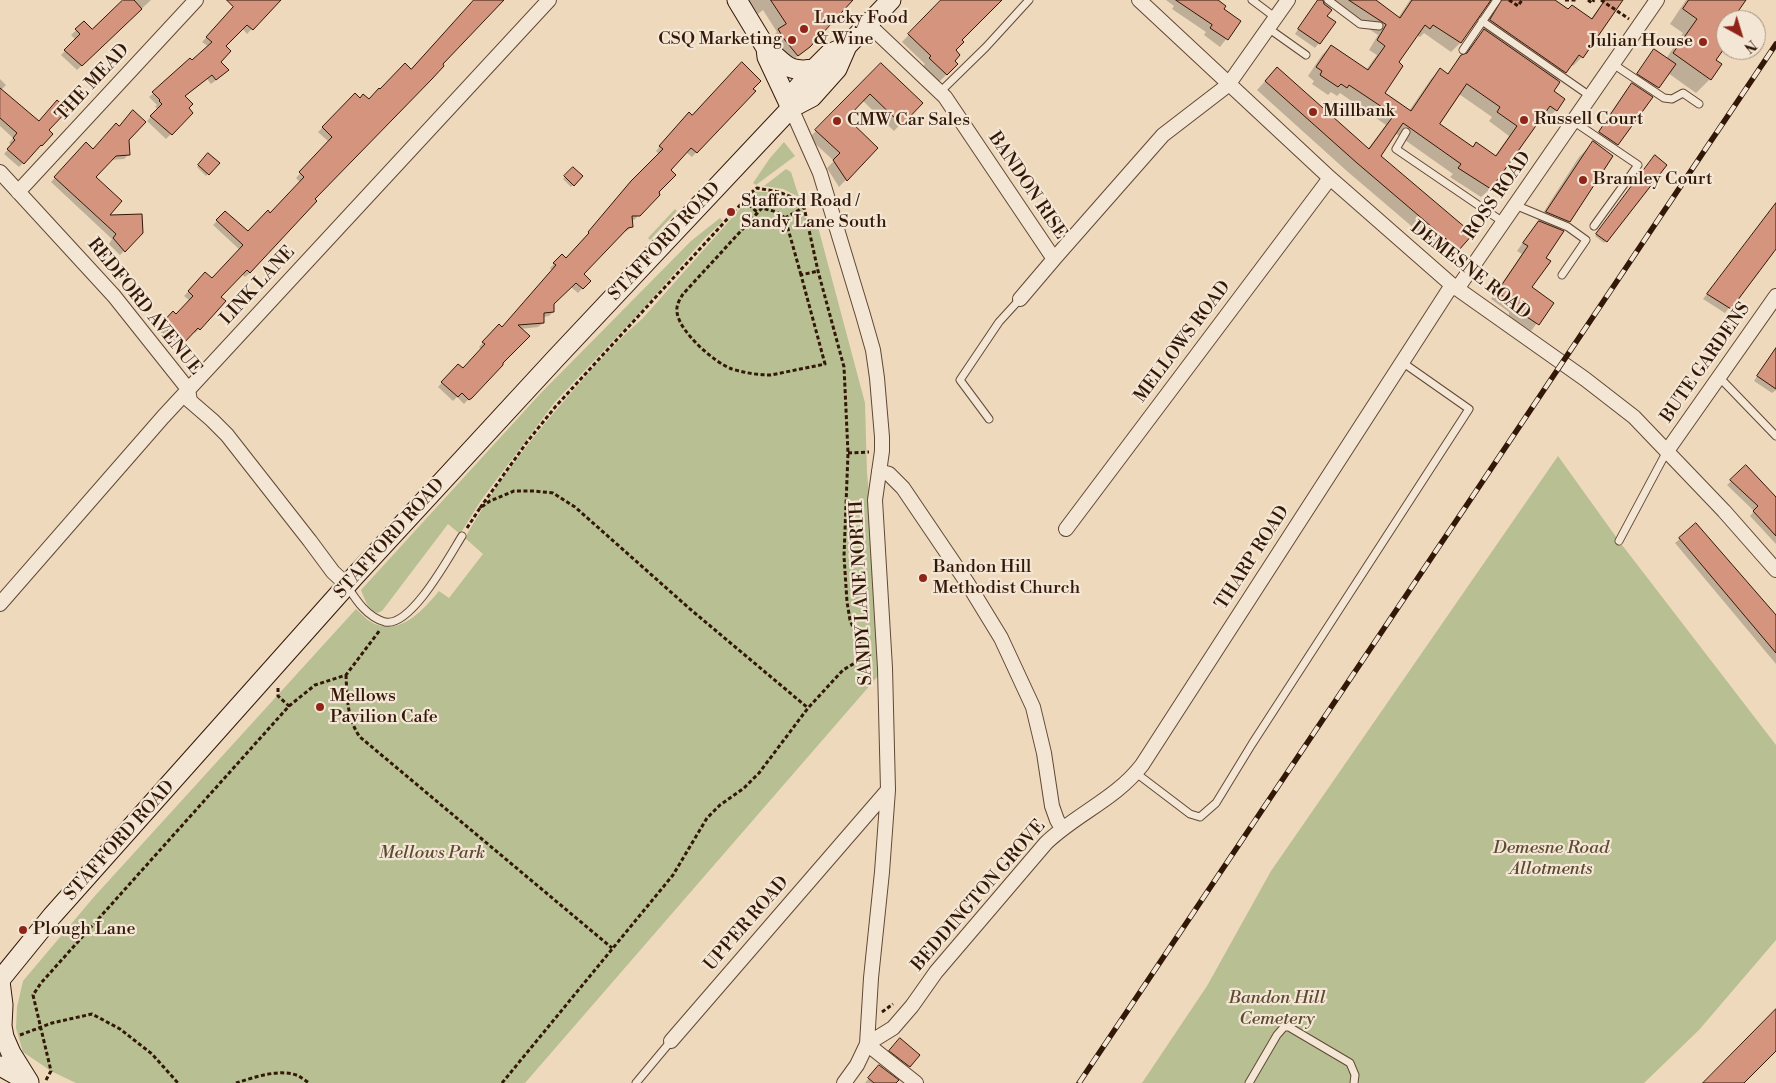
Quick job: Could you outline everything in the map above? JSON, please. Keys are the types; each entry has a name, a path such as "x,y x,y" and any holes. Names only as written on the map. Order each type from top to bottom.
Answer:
{"main road":[{"path":"737,0 766,48 792,69 798,71 814,69"},
{"name":"STAFFORD ROAD","path":"0,981 52,916 347,586 556,358 791,108 812,97 837,69 847,46 891,0"},
{"name":"STAFFORD ROAD","path":"791,108 796,90 814,69 829,54 847,46"},
{"path":"766,48 767,58 791,108"},
{"path":"0,981 4,1037 11,1053 30,1083"},
{"path":"0,1066 30,1083"}],"street":[{"name":"THE MEAD","path":"18,192 196,0"},
{"name":"LINK LANE","path":"0,604 188,390 549,0"},
{"name":"DEMESNE ROAD","path":"1139,0 1228,85 1330,178 1454,287 1618,404 1667,451 1724,511 1776,570"},
{"name":"BANDON RISE","path":"1020,299 1163,135 1228,85 1288,0"},
{"name":"ROSS ROAD","path":"1454,287 1503,222 1657,0"},
{"name":"BANDON RISE","path":"868,24 940,92 1054,259"},
{"name":"SANDY LANE NORTH","path":"791,108 826,189 873,350 882,451 875,500 884,648 888,790 867,1044 844,1083"},
{"name":"REDFORD AVENUE","path":"0,172 114,296 188,390 190,401 227,435 332,572 347,586"},
{"name":"MELLOWS ROAD","path":"1066,529 1330,178"},
{"name":"THARP ROAD","path":"1062,828 1116,792 1136,774 1165,732 1402,362 1454,287"},
{"name":"BUTE GARDENS","path":"1667,451 1776,296"},
{"name":"BEDDINGTON GROVE","path":"867,1044 893,1028 912,1006 936,972 1046,843 1062,828 1056,820 1052,806 1044,753 1033,707 1001,638 968,584 903,488 889,474 879,471"},
{"name":"UPPER ROAD","path":"671,1041 888,790"},
{"path":"867,1044 916,1083"}],"lane":[{"path":"940,92 986,47 1029,0"},
{"path":"1252,0 1272,23 1306,54"},
{"path":"1328,0 1360,24 1379,26"},
{"path":"1463,50 1497,0"},
{"path":"1482,21 1590,96"},
{"path":"1613,64 1664,98 1672,99 1683,93 1699,104"},
{"path":"1573,121 1638,165 1594,226"},
{"path":"1406,132 1396,149 1503,222"},
{"path":"1515,204 1568,227 1586,240 1562,275"},
{"path":"989,419 960,380 999,322 1020,299"},
{"path":"1136,774 1190,814 1200,818 1216,803 1468,409 1402,362"},
{"path":"1719,377 1776,436"},
{"path":"1619,541 1667,451"},
{"path":"347,586 360,605 368,612 386,622 395,621 407,614 420,602 462,536"},
{"path":"1250,1083 1277,1035 1284,1028 1289,1027 1350,1063 1355,1075 1354,1083"},
{"name":"UPPER ROAD","path":"636,1083 671,1041"}],"path":[{"path":"1509,0 1518,6 1522,0"},
{"path":"1565,0 1577,0"},
{"path":"1588,0 1592,2 1594,0"},
{"path":"1601,0 1640,25"},
{"path":"462,536 527,442 556,406 744,200 757,188 779,192 794,198 804,207 818,271 844,367 848,453 844,526 847,602 850,620 866,656"},
{"path":"744,200 757,212"},
{"path":"785,218 804,207"},
{"path":"762,208 769,209 785,218 825,364 778,375 762,375 731,369 700,347 680,321 677,312 678,303 683,294 740,234 757,212 762,208"},
{"path":"801,275 818,271"},
{"path":"848,453 882,451"},
{"path":"480,508 490,501 514,492 534,491 553,494 575,507 690,609 808,708"},
{"path":"45,1083 51,1071 33,995 41,983 289,706 315,685 346,675 386,622"},
{"path":"502,1083 673,876 707,818 744,788 759,773 808,708 843,670 884,648"},
{"path":"346,675 349,712 354,728 360,737 612,948"},
{"path":"4,1037 17,1036 41,1026 92,1014 120,1029 152,1054 178,1083"},
{"path":"236,1083 258,1076 280,1074 298,1076 309,1083"}],"green space":[{"path":"784,142 795,156 756,185 753,183 770,158"},
{"path":"786,169 791,172 799,197 783,189 764,186"},
{"name":"Mellows Park","path":"755,192 772,193 790,198 801,207 806,223 817,223 865,403 867,473 885,668 525,1083 76,1083 51,1071 23,1052 16,1028 17,1007 23,981 93,898 356,609 375,624 387,627 396,626 420,612 439,591 449,598 483,554 465,538 521,454 586,376 620,339 642,319"},
{"path":"675,209 677,211 650,240 648,238"},
{"path":"720,218 723,221 704,239 643,309 555,402 482,499 460,534 448,524 382,611 377,613 371,609 361,590 540,394 691,241"},
{"name":"Demesne Road Allotments","path":"1558,456 1619,541 1776,745 1776,940 1699,1030 1644,1083 1142,1083 1207,986 1271,871"}],"building":[{"path":"123,0 134,0 142,9 82,66 64,50 80,34 75,29 84,21 92,29"},
{"path":"227,0 281,0 253,30 247,25 226,46 231,51 221,62 229,70 216,80 212,75 185,96 193,104 189,108 193,113 172,135 150,116 162,104 152,92 190,58 192,60 212,42 206,37 233,7"},
{"path":"474,0 504,0 443,64 444,66 432,79 315,199 317,201 250,273 247,270 221,297 226,301 200,330 198,328 182,345 161,324 173,311 176,314 193,296 188,291 205,272 212,278 243,245 216,220 225,211 248,231 268,210 270,213 304,177 299,172 332,137 322,127 355,93 360,98 363,94 369,99 405,63 411,69"},
{"path":"771,0 853,0 810,47 798,56 778,29 786,24"},
{"path":"941,0 1002,0 962,40 964,42 956,50 960,55 955,61 958,64 947,75 929,58 931,56 908,34"},
{"path":"1176,0 1218,0 1226,6 1224,9 1241,21 1228,40 1210,28 1212,25"},
{"path":"1318,0 1323,0 1324,4 1332,10 1327,16 1336,22 1320,44 1298,29"},
{"path":"1349,0 1376,0 1400,18 1412,0 1491,0 1461,43 1433,25 1430,29 1425,25 1399,62 1403,66 1385,93 1411,111 1440,68 1448,74 1461,55 1467,53 1484,29 1560,82 1554,91 1565,99 1557,111 1550,106 1491,189 1458,168 1461,164 1403,123 1381,156 1473,234 1459,250 1265,81 1277,67 1369,149 1394,115 1349,85 1347,88 1341,84 1338,87 1320,75 1322,71 1316,67 1331,45 1368,70 1385,46 1377,40 1386,25","holes":["1467,84 1500,107 1497,112 1517,126 1496,156 1476,142 1473,147 1440,124"]},
{"path":"1502,0 1555,0 1568,9 1572,5 1592,19 1605,0 1623,0 1583,58 1579,55 1566,73 1490,20"},
{"name":"Julian House","path":"1689,0 1746,0 1739,10 1716,10 1716,60 1722,64 1711,80 1673,53 1697,19 1683,9"},
{"path":"1654,49 1676,64 1659,88 1637,74"},
{"path":"742,62 761,81 753,89 756,91 697,153 691,148 671,170 676,175 659,192 660,195 640,216 632,216 633,227 628,228 584,274 591,281 583,289 576,283 554,304 554,312 544,313 544,323 518,325 530,336 472,398 469,400 462,393 458,397 441,382 458,364 463,368 485,344 482,342 499,324 502,327 556,265 553,263 562,254 566,258 631,181 663,149 659,146 689,112 692,115"},
{"name":"CMW Car Sales","path":"881,63 923,103 902,125 870,94 847,118 878,148 847,181 833,160 840,153 815,130"},
{"path":"1632,83 1653,97 1618,145 1599,132"},
{"path":"0,88 39,121 57,100 68,110 49,130 53,134 24,164 7,149 15,140 13,138 17,133 0,118"},
{"path":"133,110 146,122 129,140 130,155 116,156 96,177 122,201 110,215 142,214 143,233 125,252 113,238 116,234 54,177 86,142 93,149 116,123 119,126"},
{"name":"Bramley Court","path":"1593,141 1613,156 1570,222 1546,212"},
{"path":"208,153 220,163 209,175 198,165"},
{"path":"1655,155 1667,165 1607,242 1596,234"},
{"path":"573,167 583,176 574,186 564,176"},
{"path":"1776,203 1776,249 1731,309 1707,294"},
{"path":"1539,221 1564,231 1546,258 1551,261 1532,287 1554,303 1539,325 1515,309 1515,304 1497,292 1528,246 1523,243"},
{"path":"1776,348 1776,389 1757,376"},
{"path":"1746,465 1776,497 1776,536 1753,511 1758,506 1730,480"},
{"path":"1696,523 1776,615 1776,653 1679,538"},
{"path":"1776,1009 1776,1051 1744,1083 1703,1083"},
{"path":"900,1038 920,1055 910,1067 889,1051"},
{"path":"879,1065 899,1080 896,1083 874,1083 868,1078"}],"railway":[{"path":"1079,1083 1776,44"}],"place":[{"name":"Lucky Food & Wine","path":"804,29"},
{"name":"CSQ Marketing","path":"792,40"},
{"name":"Julian House","path":"1703,42"},
{"name":"Millbank","path":"1313,112"},
{"name":"Russell Court","path":"1524,120"},
{"name":"CMW Car Sales","path":"837,121"},
{"name":"Bramley Court","path":"1583,180"},
{"name":"Stafford Road / Sandy Lane South","path":"731,212"},
{"name":"Bandon Hill Methodist Church","path":"923,578"},
{"name":"Mellows Pavilion Cafe","path":"320,707"},
{"name":"Plough Lane","path":"23,930"}],"park label":[{"name":"Bandon Hill Cemetery","path":"1277,1009"}]}
